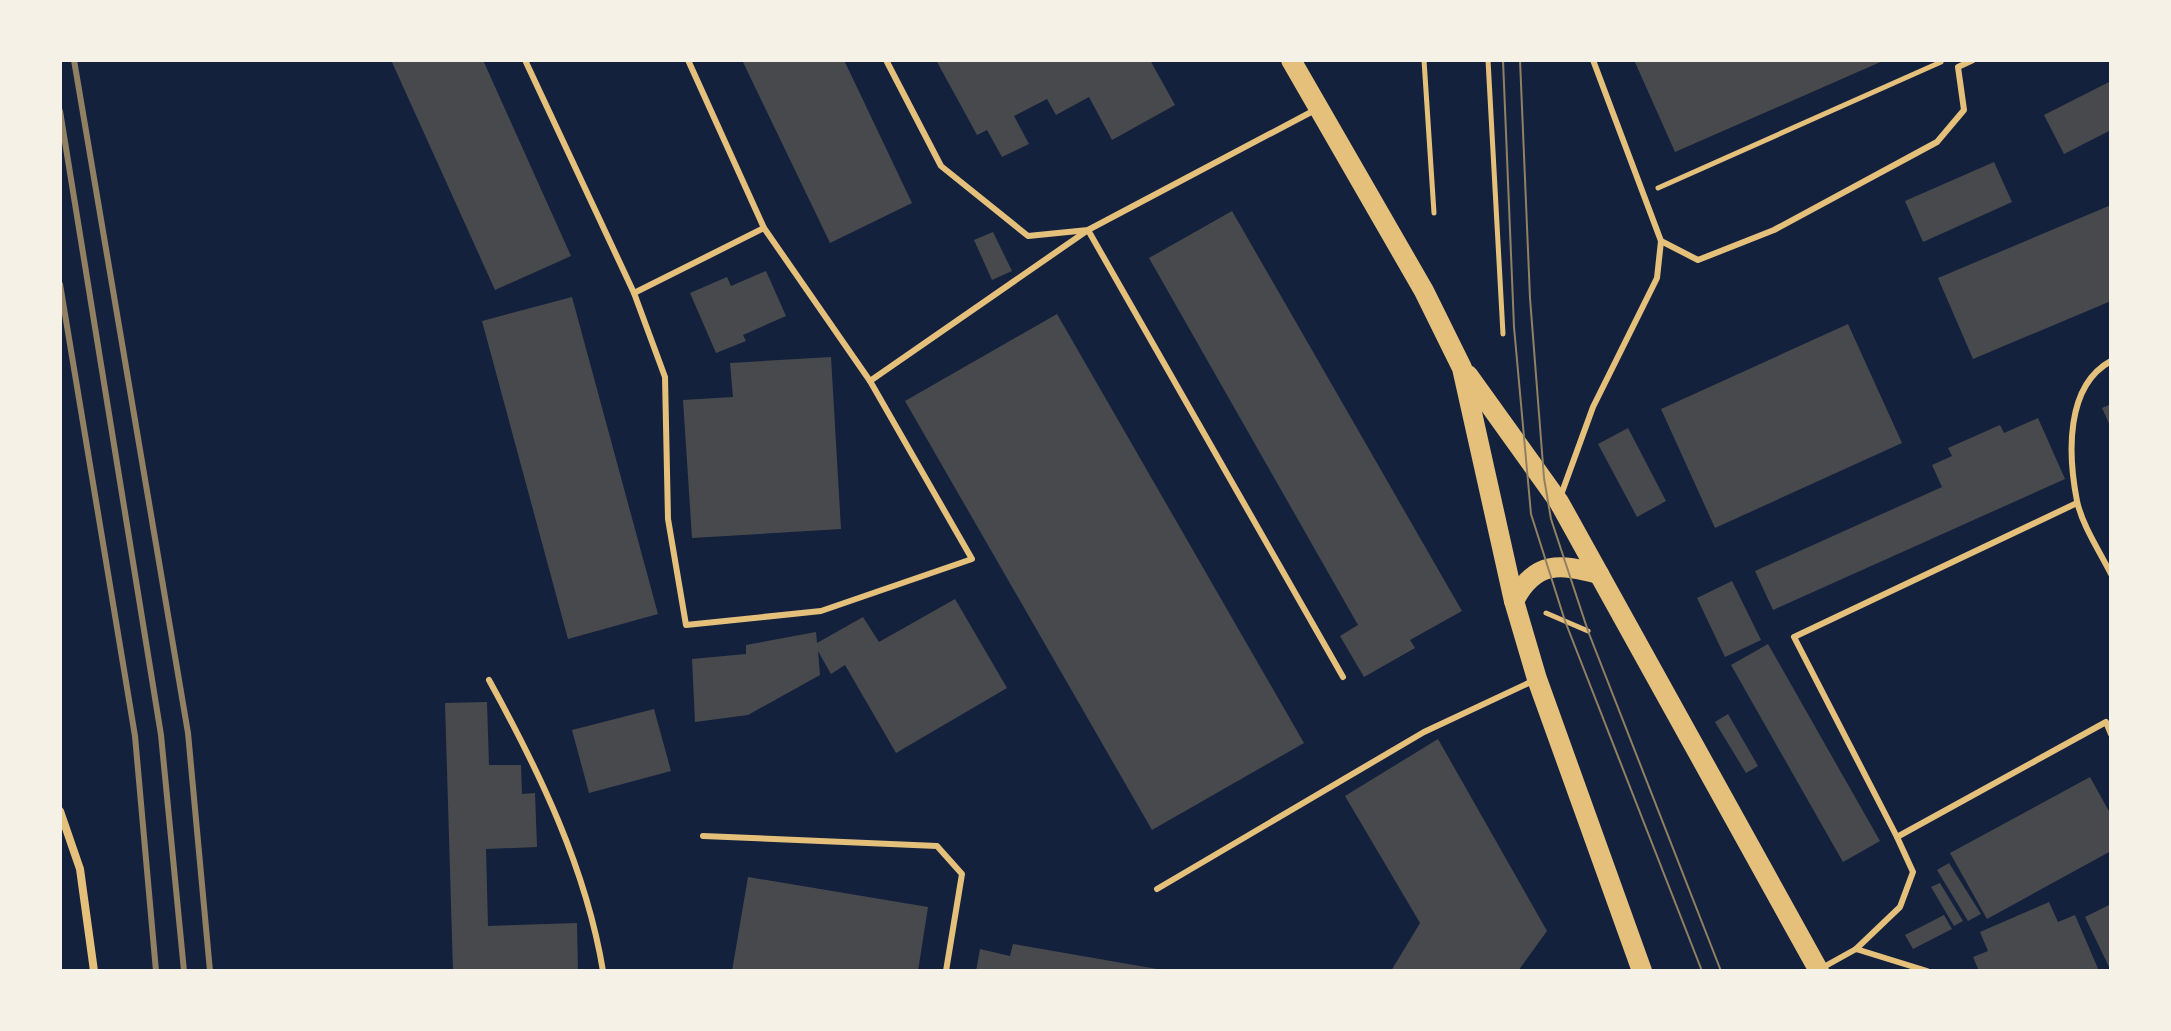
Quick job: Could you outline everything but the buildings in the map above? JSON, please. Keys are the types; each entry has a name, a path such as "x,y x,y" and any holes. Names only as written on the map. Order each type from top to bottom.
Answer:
{"main road":[{"path":"1291,60 1424,291 1462,368 1559,502 1818,970"},
{"path":"1462,368 1514,601 1537,679 1642,971"},
{"path":"1514,601 1524,582 1545,569 1565,566 1599,574"}],"street":[{"path":"60,811 80,869 94,971"}],"lane":[{"path":"525,60 634,293 665,377 668,519 686,625 821,611 972,559 870,381 764,228 688,60"},
{"path":"886,60 941,166 1028,236 1088,230"},
{"path":"1559,502 1593,407 1657,278 1661,241 1593,60"},
{"path":"1661,241 1698,260 1774,230 1937,142 1964,110 1957,64 1973,60"},
{"path":"870,381 1088,230 1319,109"},
{"path":"634,293 764,228"},
{"path":"1088,230 1343,677"},
{"path":"2111,361 2095,370 2075,404 2077,503 2111,574"},
{"path":"1818,970 1856,949 1900,907 1913,872 1794,637 2077,503"},
{"path":"1157,889 1424,732 1537,679"},
{"path":"489,680 538,768 595,924 603,971"},
{"path":"1897,837 2108,721 2111,734"},
{"path":"703,836 937,846 962,874 946,971"},
{"path":"1856,949 1927,971"}],"path":[{"path":"1424,60 1434,213"},
{"path":"1488,60 1503,334"},
{"path":"1642,195 1946,60"},
{"path":"1545,613 1588,631"}],"tram line":[{"path":"1503,60 1514,327 1531,514 1565,621 1702,971"},
{"path":"1520,60 1530,298 1544,478 1551,519 1588,631 1721,971"}],"railway":[{"path":"74,60 188,733 210,971"},
{"path":"60,111 161,735 184,971"},
{"path":"60,284 135,736 156,971"}]}
